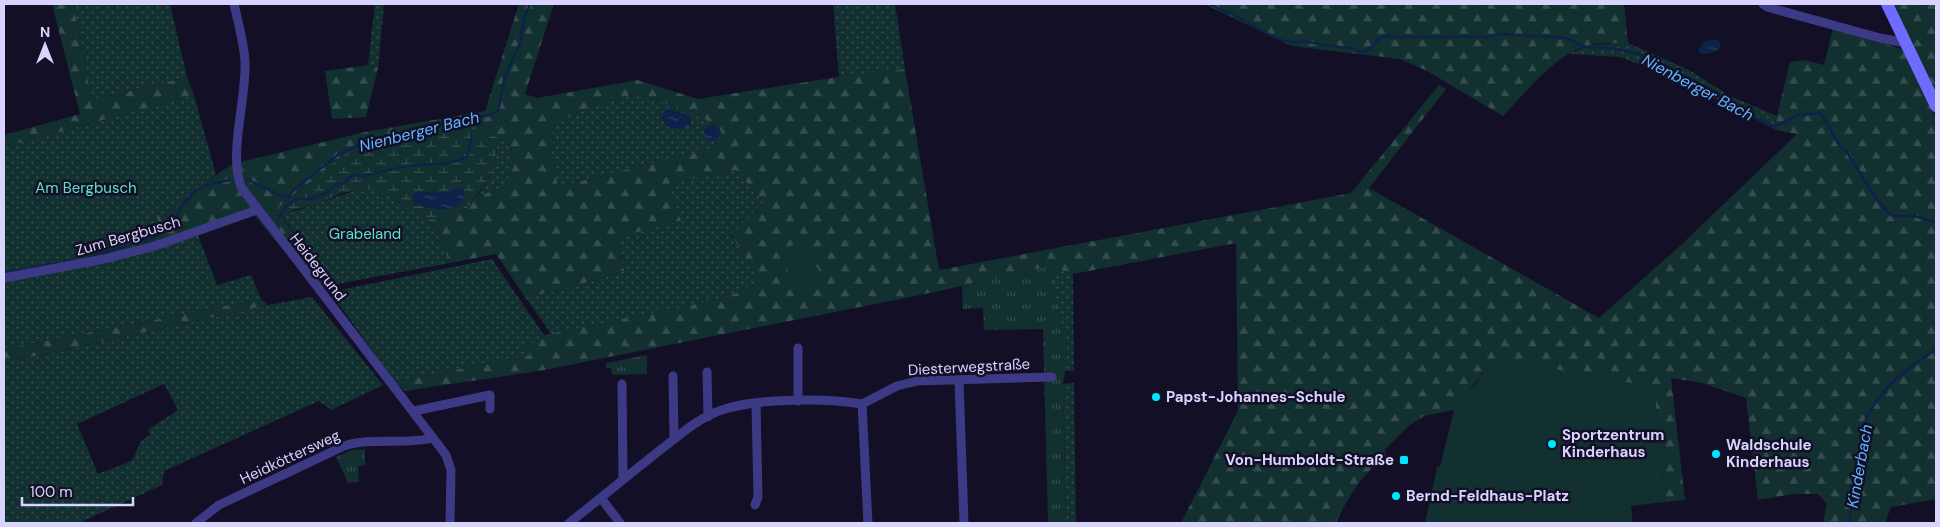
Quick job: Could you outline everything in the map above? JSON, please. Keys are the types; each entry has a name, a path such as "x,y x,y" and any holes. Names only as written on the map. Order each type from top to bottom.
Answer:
{"main road":[{"path":"1887,4 1936,106"}],"street":[{"name":"Heidegrund","path":"234,4 246,66 244,98 236,150 236,170 241,187 446,455 451,470 450,523"},
{"path":"1763,4 1880,38 1906,43"},
{"name":"Zum Bergbusch","path":"4,278 104,260 155,246 257,210"},
{"path":"798,348 798,401"},
{"path":"707,372 708,417"},
{"path":"673,376 674,439"},
{"name":"Diesterwegstraße","path":"862,404 908,382 1052,377"},
{"path":"959,380 964,523"},
{"path":"622,384 623,478"},
{"path":"414,411 490,395 490,409"},
{"path":"569,523 623,478 694,424 721,410 756,404 798,401 844,401 862,404 868,523"},
{"path":"755,505 758,497 756,404"},
{"name":"Heidköttersweg","path":"196,523 219,505 344,446 362,443 416,442 433,438"},
{"path":"601,498 620,523"}],"green space":[{"path":"52,4 73,4 92,100 187,77 194,95 4,147 4,135 80,114"},
{"path":"73,4 170,4 187,77 92,100"},
{"path":"375,4 384,4 378,68 368,65"},
{"path":"519,4 554,4 525,94 537,98 637,80 698,99 850,75 905,69 939,270 1351,193 1439,85 1446,89 1369,188 1599,318 1681,245 1797,134 1776,130 1777,116 1790,62 1804,60 1824,65 1833,28 1905,50 1936,118 1936,499 1891,507 1885,523 1823,523 1827,504 1818,494 1793,494 1758,500 1746,398 1702,383 1671,378 1685,500 1665,502 1654,387 1483,372 1454,410 1424,416 1410,425 1385,449 1386,455 1357,486 1336,523 1181,523 1238,411 1236,243 1073,274 1056,268 1040,268 935,292 544,370 405,391 395,382 530,355 526,347 544,335 726,298 759,282 731,234 764,202 736,170 668,184 681,221 618,237 624,271 558,291 525,297 496,254 450,263 436,229 427,219 440,220 467,208 476,197 505,187 513,168 511,146 481,130 466,128 368,144 299,190 279,207 282,217 332,285 316,290 249,211 160,242 94,258 101,247 159,229 157,215 176,210 185,197 232,164 365,132 485,111","holes":["634,94 681,108 704,118 723,133 721,146 558,187 552,153 553,126 588,107"]},
{"path":"833,4 895,4 905,69 839,77"},
{"path":"1204,4 1624,4 1628,43 1603,43 1577,49 1554,64 1503,116 1427,71 1400,59 1292,46"},
{"path":"1892,4 1936,4 1936,94"},
{"path":"1628,43 1689,70 1730,96 1777,116 1776,130 1675,78 1620,57 1569,54 1588,45"},
{"path":"368,65 378,68 366,117 332,119 325,71"},
{"path":"634,94 670,104 704,118 723,133 722,146 558,187 552,153 553,126 588,107"},
{"name":"Am Bergbusch","path":"194,95 216,175 185,197 176,210 158,215 160,229 101,247 94,258 4,275 4,147"},
{"path":"466,128 482,130 498,138 494,169 467,208 440,220 427,219 378,190 364,189 342,193 282,216 279,207 342,156 368,144"},
{"path":"498,138 511,146 513,168 505,187 477,197 494,169"},
{"path":"736,170 764,202 731,235 760,282 726,298 552,335 525,297 558,291 624,271 618,237 668,184"},
{"name":"Grabeland","path":"364,189 378,190 427,219 436,229 450,263 332,285 282,216 344,194"},
{"path":"198,235 217,285 251,275 261,299 4,349 4,280"},
{"path":"800,241 827,283 805,297 778,254"},
{"path":"492,259 544,335 527,347 530,355 395,382 330,292"},
{"path":"1040,268 1056,268 1056,300 1059,321 1066,326 1067,360 1063,384 1066,523 1048,523 1043,329 984,330 983,308 963,309 962,286"},
{"path":"1056,268 1073,274 1074,371 1064,371 1067,360 1066,327 1059,321 1056,300"},
{"path":"312,297 383,385 331,410 319,401 164,471 162,485 79,523 4,523 4,358 18,360","holes":["164,384 178,410 148,430 150,435 141,441 132,461 98,474 77,424"]},
{"path":"261,299 268,305 17,360 4,358 4,349"},
{"path":"647,355 647,374 612,375 611,368 606,368 606,363"},
{"name":"Sportzentrum Kinderhaus","path":"1493,358 1654,387 1665,502 1631,506 1633,523 1425,523 1437,467 1440,467 1454,410 1460,398 1475,385"},
{"path":"1074,383 1076,523 1066,523 1063,384"},
{"path":"365,449 365,465 358,466 359,482 348,483 336,457 352,450"}],"water":[{"path":"1715,39 1721,45 1717,50 1701,54 1698,50 1704,42"},
{"path":"668,109 683,113 691,118 691,126 681,129 667,125 662,118 662,113"},
{"path":"712,125 720,133 712,141 704,133"},
{"path":"461,188 464,191 464,199 460,204 449,209 420,206 415,204 411,198 414,193 440,193"}],"waterway":[{"name":"Nienberger Bach","path":"247,179 284,197 289,196 296,188 339,154 371,140 489,115 498,111 505,77 520,43 524,18 530,4"},
{"name":"Nienberger Bach","path":"1211,4 1285,41 1302,41 1353,48 1359,52 1364,52 1377,41 1388,36 1488,37 1501,34 1566,38 1586,47 1613,48 1642,55 1712,90 1727,103 1746,111 1762,122 1774,127 1799,115 1821,113 1840,147 1847,152 1873,194 1889,214 1894,216 1914,216 1936,222"},
{"path":"278,219 288,204 297,199 309,199 321,195 356,175 364,176 406,166 449,163 467,157 472,136"},
{"name":"Nienberger Bach","path":"87,258 153,238 170,226 193,193 205,186 229,180"},
{"name":"Nienberger Bach","path":"64,261 77,260"},
{"name":"Nienberger Bach","path":"4,273 57,263"},
{"name":"Kinderbach","path":"1849,523 1866,419 1872,407 1896,379 1936,349"}],"place":[{"name":"Papst-Johannes-Schule","path":"1156,397"},
{"name":"Sportzentrum Kinderhaus","path":"1552,444"},
{"name":"Waldschule Kinderhaus","path":"1716,454"},
{"name":"Von-Humboldt-Straße","path":"1404,460"},
{"name":"Bernd-Feldhaus-Platz","path":"1396,496"}]}
